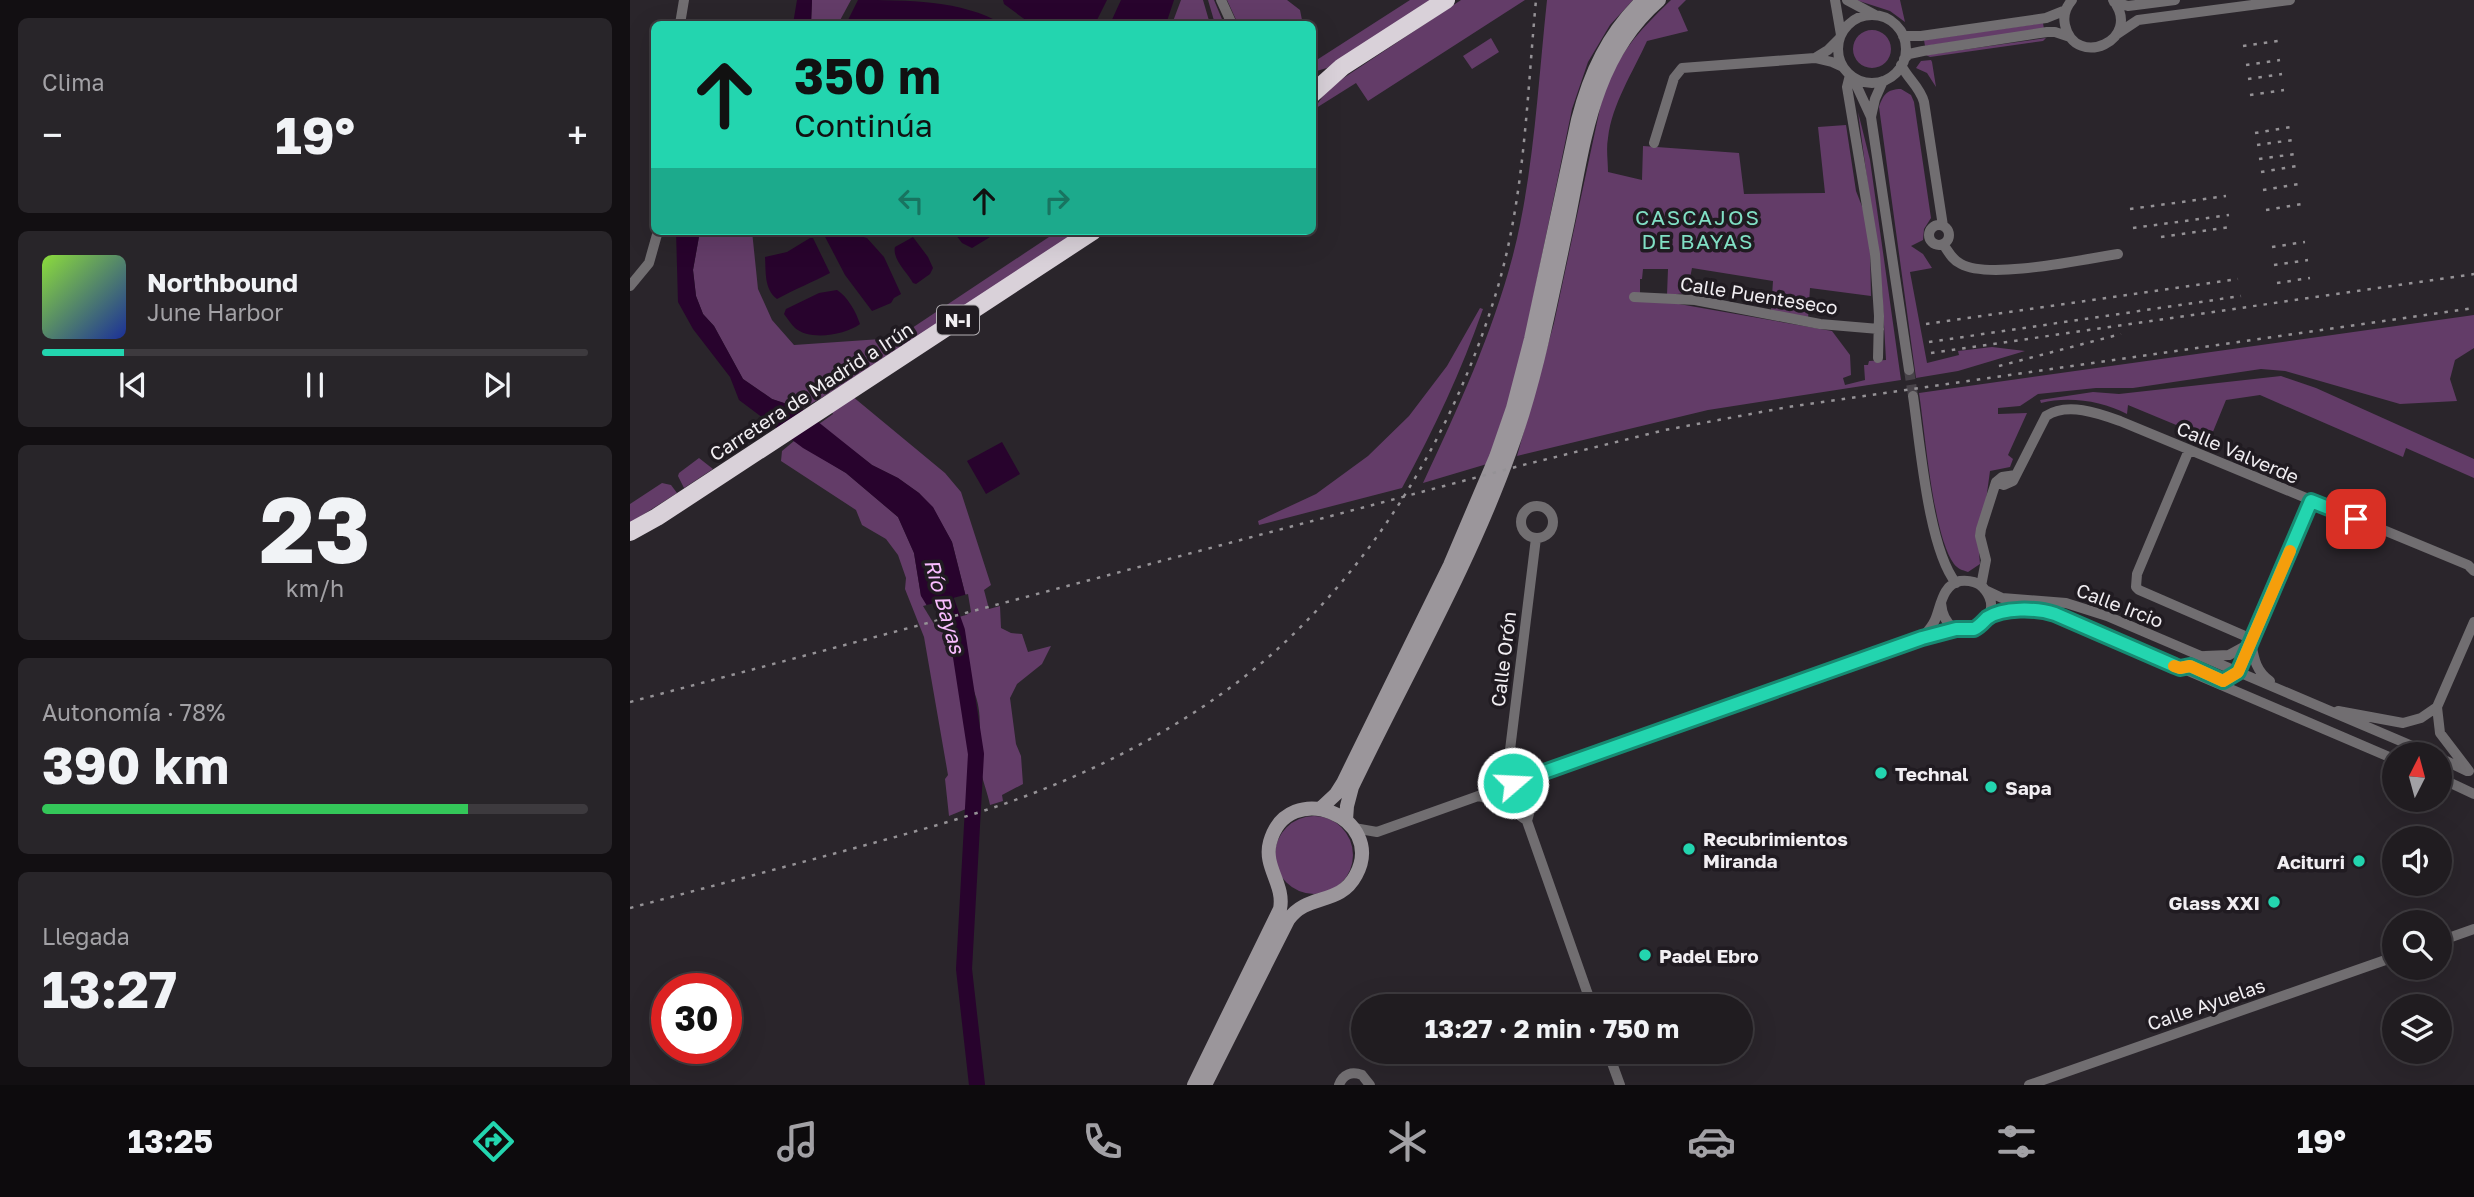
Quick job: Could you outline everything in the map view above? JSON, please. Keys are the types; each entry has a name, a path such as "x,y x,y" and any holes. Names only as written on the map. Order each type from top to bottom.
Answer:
{"highway":[{"path":"1316,90 1342,67 1446,0"},
{"path":"1316,75 1342,67"},
{"name":"Carretera de Madrid a Irún","path":"630,535 1087,235"}],"street":[{"path":"680,21 684,0"},
{"path":"1221,0 1231,21"},
{"path":"1321,808 1343,783 1479,500 1521,378 1578,120 1589,82 1606,45 1643,0"},
{"path":"1205,1085 1287,920 1299,907 1335,896 1350,885 1359,868 1361,848 1350,824 1347,806 1352,787 1474,538 1510,450 1539,350 1589,122 1603,76 1626,35 1660,0"},
{"path":"1835,0 1840,37 1839,58 1871,117 1909,370"},
{"path":"1847,0 1891,22 1903,36 1903,62 1924,102 1939,222 1930,234 1931,240 1945,245 1960,264 1984,270 2022,268 2118,254"},
{"path":"2070,37 2065,29 2066,10 2072,0"},
{"path":"2114,1 2128,6 2175,0"},
{"path":"1871,117 1876,94 1909,54 2055,32 2070,37 2082,46 2098,47 2138,20 2290,0"},
{"path":"2114,1 2121,17 2117,34"},
{"path":"1903,36 1921,36 2046,18 2066,10"},
{"path":"1815,58 1828,50 1855,20 1875,16"},
{"path":"1654,143 1674,78 1682,68 1815,58 1832,62 1872,83 1885,80 1912,81"},
{"path":"1849,73 1847,88 1875,254 1878,358"},
{"path":"1939,222 1948,229 1945,245"},
{"path":"630,286 649,263 657,235"},
{"name":"Calle Puenteseco","path":"1634,297 1695,300 1820,324 1879,329"},
{"path":"1913,396 1931,513 1946,565 1956,583"},
{"name":"Calle Valverde","path":"1983,588 1986,560 1980,536 1996,482 2002,477 2016,475 2040,423 2050,413 2073,410 2103,415 2468,565 2474,571"},
{"path":"2189,450 2135,584 2139,590 2252,641"},
{"path":"2180,668 2190,666 2223,681 2238,672 2311,501"},
{"name":"Calle Orón","path":"1536,538 1509,758 1513,783 1588,994"},
{"path":"1361,848 1377,832 1513,783 1922,638 1956,629 1974,629 1988,618 1990,598 1983,588 1969,581 1948,587 1934,621 1922,638"},
{"name":"Calle Ircio","path":"1983,588 2002,598 2056,600 2080,606 2403,742"},
{"path":"1941,603 1942,614 1947,623 1956,629"},
{"name":"Calle Ircio","path":"1988,618 2016,610 2044,610 2382,754"},
{"path":"2471,773 2440,733 2437,707 2474,622"},
{"path":"2200,656 2229,655 2252,641"},
{"path":"2252,641 2256,665 2261,674 2281,690"},
{"name":"Calle Ircio","path":"2238,672 2243,689 2281,705 2286,713"},
{"path":"2328,710 2403,723 2421,718 2437,707"},
{"path":"2452,764 2471,773"},
{"path":"1478,796 1498,800 1527,821 1536,788 1550,770"},
{"path":"2452,784 2474,794"},
{"path":"1194,1085 1277,917 1282,901 1268,858 1274,831 1285,818 1294,813 1303,809 1321,808 1350,824 1377,832"},
{"path":"1278,883 1302,899 1316,901"},
{"path":"2452,937 2474,929"},
{"name":"Calle Ayuelas","path":"2029,1085 2382,961"},
{"path":"1612,1064 1620,1085"},
{"path":"1339,1085 1348,1074 1357,1073 1367,1078 1370,1085"},
{"path":"2065,1073 2069,1085"}],"shaded area":[{"path":"812,0 851,0 840,21 811,21"},
{"path":"1181,0 1203,0 1209,21 1173,21"},
{"path":"1208,0 1214,0 1223,21 1214,21"},
{"path":"1227,0 1287,0 1300,10 1302,20 1301,21 1237,21"},
{"path":"1410,0 1431,0 1327,68 1316,71 1316,60"},
{"path":"1461,0 1525,0 1368,101 1356,83 1316,108 1326,92"},
{"path":"1547,0 1633,0 1610,25 1588,62 1572,109 1526,333 1510,397 1487,464 1423,483 1485,343 1513,255 1531,160"},
{"path":"1671,0 1686,0 1678,8 1688,31 1647,41 1624,88 1610,125 1607,142 1608,172 1642,180 1643,146 1739,153 1744,194 1825,193 1818,127 1846,125 1856,191 1865,214 1870,251 1871,296 1810,288 1808,319 1771,311 1773,281 1692,268 1687,293 1667,295 1668,269 1643,269 1640,293 1679,304 1832,331 1850,355 1851,375 1843,378 1845,385 1865,380 1864,365 1868,365 1869,361 1886,360 1882,289 1858,112 1870,160 1901,380 1708,410 1517,456 1554,323 1602,99 1622,56 1648,23"},
{"path":"1856,0 1900,0 1905,22 1890,11"},
{"path":"2043,23 2044,29 1925,46 1924,40"},
{"path":"1872,30 1885,36 1891,49 1885,62 1872,68 1859,62 1853,49 1859,36"},
{"path":"1491,38 1499,52 1472,69 1463,56"},
{"path":"2046,38 2043,41 1930,57 1926,55"},
{"path":"1931,60 1936,87 1927,73 1916,68 1921,61"},
{"path":"1901,89 1911,95 1914,102 1931,218 1924,229 1923,240 1911,246 1923,254 1932,268 1910,272 1927,363 1959,355 1958,351 1992,347 2025,351 1958,371 1916,378 1879,107 1886,93"},
{"path":"699,235 752,235 758,289 772,320 794,345 881,339 891,342 1052,235 1071,235 842,386 802,409 772,399 743,379 714,326 703,314 696,296 693,270"},
{"path":"1480,308 1483,309 1456,378 1402,488 1259,525 1258,521 1316,494 1368,456 1409,416 1447,366"},
{"path":"2474,315 2474,348 2455,360 2450,379 2457,401 2400,404 2285,371 2261,369 2133,388 2096,388 2038,394 2020,406 1998,408 1998,414 2027,413 2008,455 2013,459 2010,467 1990,471 1979,552 1980,564 1968,572 1962,570 1954,564 1947,550 1935,508 1919,393"},
{"path":"2281,376 2316,388 2474,459 2474,478 2406,448 2403,457 2260,395 2226,400 2210,439 2128,405 2127,414 2085,401 2041,403 2040,400 2093,392 2119,394"},
{"path":"852,396 945,473 961,492 991,585 984,590 989,609 1000,606 1001,628 1022,634 1028,652 1051,646 1042,664 1017,684 1010,698 1016,744 1021,756 1023,784 1002,795 1003,801 990,805 980,767 980,718 973,689 966,693 971,761 966,809 949,816 945,779 948,775 924,637 905,589 906,578 898,555 886,539 862,525 856,510 781,461 782,451 794,441 846,473 898,517 914,553 921,596 969,609 952,542 933,508 919,493 898,478 872,465 819,424 833,414 831,410"},
{"path":"699,458 713,469 684,488 679,473"},
{"path":"662,483 671,485 677,493 630,523 630,504"},
{"path":"1306,816 1322,816 1336,822 1347,833 1353,847 1353,863 1347,877 1336,888 1322,894 1306,894 1292,888 1281,877 1275,863 1275,847 1281,833 1292,822"}],"water":[{"path":"797,0 812,0 811,21 794,21"},
{"path":"858,0 933,3 970,10 996,21 848,21"},
{"path":"1003,0 1107,0 1096,21 1027,21 1004,4"},
{"path":"1121,0 1174,0 1167,21 1111,21"},
{"path":"676,235 699,235 693,270 696,296 703,314 714,326 743,379 772,399 802,409 872,465 898,478 933,507 952,542 969,609 938,624 921,596 914,553 898,517 846,473 803,448 739,400 730,377 693,329 678,302"},
{"path":"824,235 857,235 867,238 884,257 901,294 891,303 872,311 845,275"},
{"path":"956,235 993,235 972,248 962,243"},
{"path":"913,237 933,268 930,274 916,284 901,265 895,252 895,247"},
{"path":"813,238 830,273 777,299 768,285 765,257 787,252"},
{"path":"837,290 848,301 856,315 860,324 854,328 837,334 809,334 795,328 784,314 786,309 819,293"},
{"path":"1002,442 1020,474 986,494 967,461"}],"pier":[{"path":"968,594 971,612 934,624 923,606"}],"waterway":[{"name":"Río Bayas","path":"946,600 957,631 976,754 964,969 977,1085"}],"tunnel":[{"path":"1909,370 1913,396"}],"railway":[{"path":"630,908 948,822 1024,797 1078,775 1162,732 1215,699 1264,661 1305,623 1343,581 1408,489 1461,388 1482,336 1508,248 1520,178 1536,0"},
{"path":"2243,46 2278,41"},
{"path":"2246,65 2280,60"},
{"path":"2248,79 2282,74"},
{"path":"2250,95 2284,90"},
{"path":"2255,133 2291,127"},
{"path":"2257,145 2293,140"},
{"path":"2259,159 2295,154"},
{"path":"2261,172 2297,166"},
{"path":"2263,190 2299,184"},
{"path":"2130,209 2226,196"},
{"path":"2266,210 2302,204"},
{"path":"2133,228 2229,215"},
{"path":"2161,237 2231,227"},
{"path":"2272,247 2305,242"},
{"path":"2274,265 2308,260"},
{"path":"1931,353 2474,274"},
{"path":"2277,283 2310,278"},
{"path":"1926,324 2238,279"},
{"path":"1929,342 2241,296"},
{"path":"630,702 1527,464 1665,430 1788,407 2474,308"},
{"path":"1999,366 2121,334"}],"slow traffic":[{"path":"2174,666 2190,666 2223,681 2238,672 2290,551"}],"place":[{"name":"Technal","path":"1881,773"},
{"name":"Sapa","path":"1991,787"},
{"name":"Recubrimientos Miranda","path":"1689,849"},
{"name":"Aciturri","path":"2359,861"},
{"name":"Glass XXI","path":"2274,902"},
{"name":"Padel Ebro","path":"1645,955"}],"district":[{"name":"CASCAJOS DE BAYAS","path":"1698,229"}],"route":[{"path":"1513,783 1886,653 1922,638 1956,629 1974,629 1988,618 2016,610 2044,610 2180,668 2190,666 2223,681 2238,672 2311,501 2356,519"}]}
